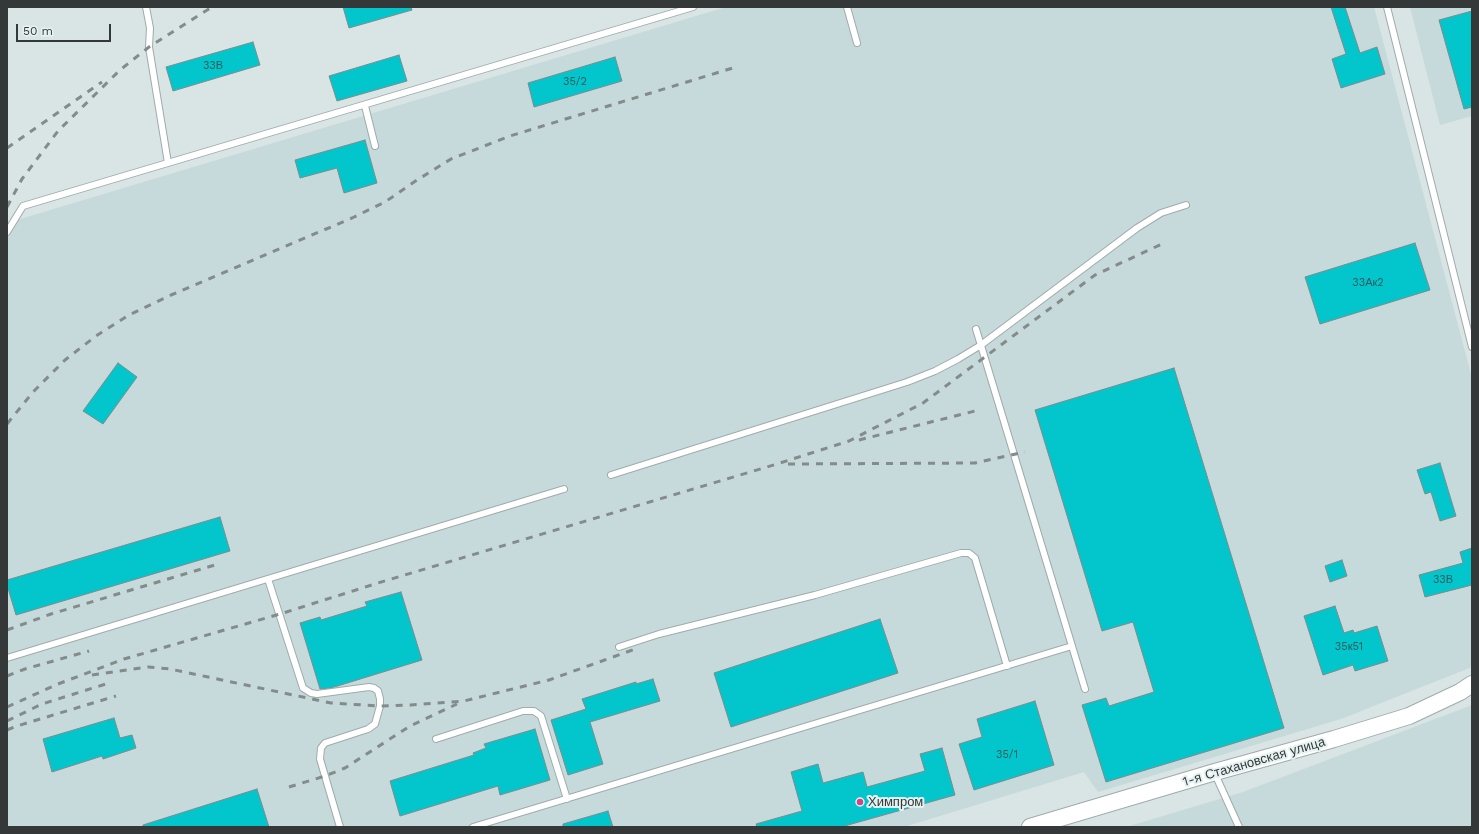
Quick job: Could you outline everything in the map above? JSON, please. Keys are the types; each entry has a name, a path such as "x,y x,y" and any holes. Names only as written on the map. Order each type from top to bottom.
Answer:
{"main road":[{"name":"1-я Стахановская улица","path":"1030,827 1409,716 1460,692 1472,684"}],"lane":[{"path":"146,7 150,28 150,47 168,163"},
{"path":"7,232 23,206 365,106 693,7"},
{"path":"847,7 857,43"},
{"path":"1387,7 1472,347"},
{"path":"365,106 375,146"},
{"path":"611,474 907,382 935,371 981,345 1137,228 1161,213 1186,205"},
{"path":"976,329 1085,689"},
{"path":"7,658 564,489"},
{"path":"619,647 659,634 815,595 961,553 969,553 975,558 1007,666"},
{"path":"268,579 303,688 317,694 369,687 378,691 380,706 375,724 368,729 325,743 321,748 320,759 340,827"},
{"path":"473,827 1072,646"},
{"path":"436,739 523,710 534,711 541,716 567,799"},
{"path":"1214,772 1239,827"}],"shaded area":[{"path":"726,7 1374,7 1472,378 1472,667 1341,719 1098,792 1084,772 904,827 7,827 7,223"},
{"path":"1410,7 1472,7 1472,116 1440,125"},
{"path":"1472,705 1472,827 1126,827 1243,792"}],"building":[{"path":"343,7 411,7 412,10 349,28"},
{"path":"1331,7 1345,7 1360,53 1377,47 1385,74 1341,88 1332,59 1346,54"},
{"path":"1472,11 1472,107 1464,109 1439,20"},
{"path":"253,42 260,65 173,91 166,67"},
{"path":"399,55 407,81 337,101 329,76"},
{"path":"615,57 622,81 534,107 528,83"},
{"path":"365,140 377,183 344,193 337,168 300,178 295,160"},
{"path":"1415,243 1430,290 1320,324 1305,277"},
{"path":"118,363 137,377 103,424 83,411"},
{"path":"1174,368 1284,728 1106,782 1082,705 1106,698 1109,706 1154,692 1133,622 1102,631 1035,410"},
{"path":"1440,463 1456,516 1440,521 1431,492 1425,494 1417,470"},
{"path":"220,517 230,551 16,615 7,585 7,580"},
{"path":"1472,548 1472,585 1425,597 1419,575 1463,563 1460,552"},
{"path":"1342,560 1347,576 1330,582 1325,566"},
{"path":"401,592 422,660 331,688 320,689 300,623 320,617 321,620 367,606 365,602"},
{"path":"1335,606 1344,633 1353,630 1354,633 1377,626 1388,661 1355,671 1353,665 1323,675 1304,616"},
{"path":"880,619 898,673 731,727 714,673"},
{"path":"653,679 660,701 590,722 603,764 568,775 551,720 586,709 582,699 636,682 636,684"},
{"path":"1035,701 1054,765 974,790 959,744 982,737 977,719"},
{"path":"114,718 120,738 132,735 136,748 103,759 102,756 52,772 43,739"},
{"path":"535,729 550,780 500,795 498,786 400,816 390,781 474,755 473,753 486,748 484,744"},
{"path":"942,748 955,795 841,827 757,827 756,824 802,811 791,772 818,764 823,783 863,772 867,787 925,771 920,754"},
{"path":"257,789 269,827 143,827 143,825"},
{"path":"608,811 613,827 563,827 563,824"}],"railway":[{"path":"7,207 22,179 58,131 120,70 149,47 212,7"},
{"path":"7,424 33,392 65,360 96,336 129,315 171,295 352,218 385,202 451,159 510,136 736,67"},
{"path":"7,148 102,82"},
{"path":"7,707 58,684 124,659 280,614 849,441 923,403 1095,275 1164,243"},
{"path":"859,440 979,410"},
{"path":"788,464 975,463 1025,452"},
{"path":"7,630 51,614 218,564"},
{"path":"92,675 148,667 170,669 331,703 380,706 411,705 464,701 549,680 638,648"},
{"path":"7,676 25,669 89,651"},
{"path":"7,721 42,704 109,683"},
{"path":"7,730 116,696"},
{"path":"289,787 345,768 410,726 457,704"}],"place":[{"name":"Химпром","path":"860,802"}]}
